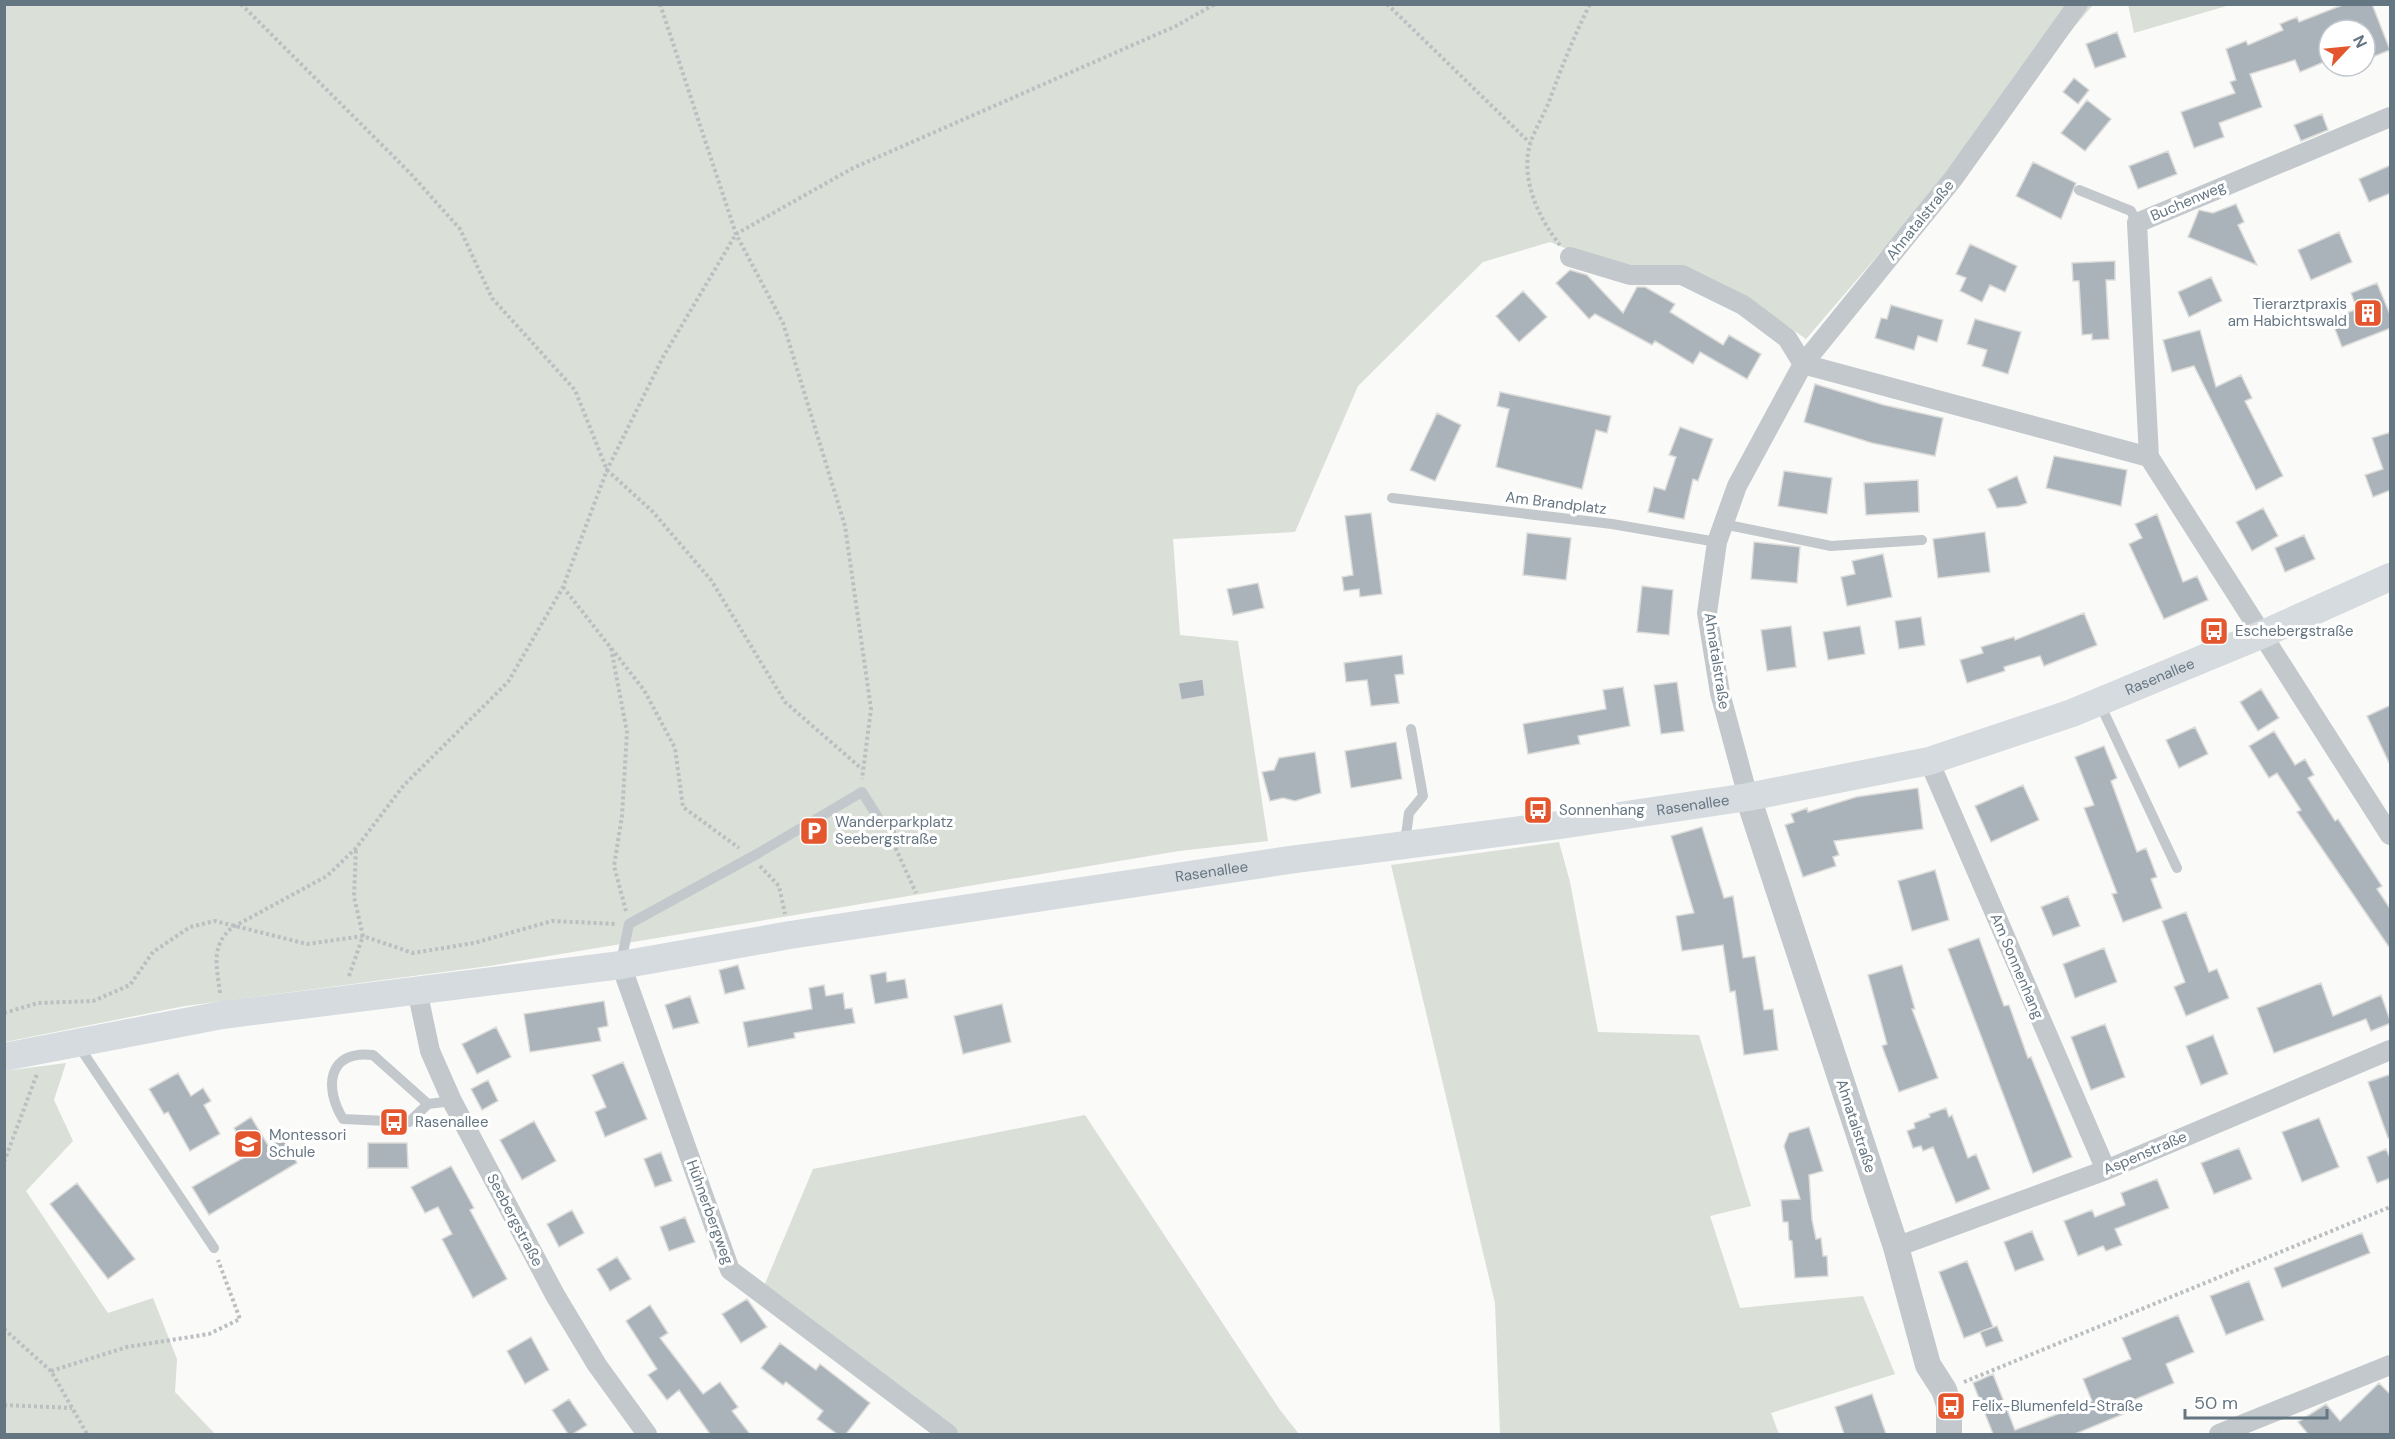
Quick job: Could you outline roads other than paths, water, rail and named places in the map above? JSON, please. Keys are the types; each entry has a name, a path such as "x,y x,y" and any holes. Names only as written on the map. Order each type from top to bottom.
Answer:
{"main road":[{"name":"Rasenallee","path":"4,1057 222,1015 621,965 790,935 1748,797 1929,761 2099,702 2263,634 2391,577"}],"street":[{"name":"Ahnatalstraße","path":"1948,1431 1932,1411 1927,1395 1928,1365 1896,1247 1748,797 1720,693 1707,613 1720,533 1737,486 1803,364 1953,179 2078,4"},
{"name":"Buchenweg","path":"2149,457 2137,223 2391,117"},
{"path":"1569,257 1630,275 1682,275 1743,305 1787,338 1803,364 2149,457 2391,835"},
{"name":"Am Sonnenhang","path":"1929,761 2106,1170"},
{"name":"Hühnerbergweg","path":"621,965 730,1270 948,1434"},
{"name":"Seebergstraße","path":"417,990 430,1051 452,1101 555,1295 597,1365 646,1434"},
{"name":"Aspenstraße","path":"1896,1247 2106,1170 2391,1050"},
{"name":"Ahnatalstraße","path":"1928,1365 1944,1390 1949,1405 1948,1431"},
{"path":"2219,1434 2247,1430 2391,1365"}],"lane":[{"path":"2079,190 2131,211 2137,223"},
{"name":"Am Brandplatz","path":"1392,498 1612,524 1720,533 1831,546 1922,540"},
{"path":"2099,702 2177,868"},
{"path":"1404,845 1409,813 1423,796 1411,729"},
{"path":"621,965 629,924 751,857 862,792 879,819"},
{"path":"76,1042 214,1248"},
{"path":"428,1104 373,1055 361,1054 345,1058 337,1065 333,1075 334,1103 343,1119 409,1122 428,1104 452,1101"}],"place":[{"name":"Tierarztpraxis am Habichtswald","path":"2368,313"},
{"name":"Eschebergstraße","path":"2214,631"},
{"name":"Sonnenhang","path":"1538,810"},
{"name":"Wanderparkplatz Seebergstraße","path":"814,831"},
{"name":"Rasenallee","path":"394,1122"},
{"name":"Montessori Schule","path":"248,1144"},
{"name":"Felix-Blumenfeld-Straße","path":"1951,1406"}]}
